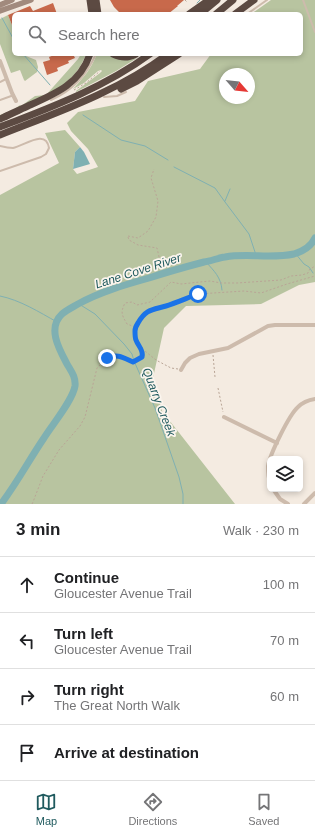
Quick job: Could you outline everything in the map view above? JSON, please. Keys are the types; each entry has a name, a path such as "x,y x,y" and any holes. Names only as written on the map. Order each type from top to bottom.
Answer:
{"highway":[{"path":"90,0 92,12"},
{"path":"96,0 98,12"},
{"path":"192,12 209,0"},
{"path":"202,12 217,0"},
{"path":"218,12 233,0"},
{"path":"238,12 254,0"},
{"path":"0,119 40,101 67,86 85,67 89,56"},
{"path":"118,56 131,56"},
{"path":"0,127 88,91 112,79 147,56"},
{"path":"0,135 105,93 137,75 165,56"},
{"path":"88,100 104,98 137,81 176,56"}],"main road":[{"path":"0,5 12,0"},
{"path":"0,11 31,0"}],"street":[{"path":"0,61 16,101"},
{"path":"180,370 190,358 199,354 228,348 268,326 315,325"},
{"path":"271,456 290,416 305,402 315,399"},
{"path":"224,417 277,443"},
{"path":"275,492 280,499 288,504"},
{"path":"304,504 315,492"}],"lane":[{"path":"250,12 267,0"},
{"path":"303,0 315,32"},
{"path":"51,100 70,90 87,71 95,56"},
{"path":"0,82 7,78"},
{"path":"104,98 117,96 126,92"},
{"path":"1,99 14,95"},
{"path":"0,146 14,148 38,138 45,140 49,148 46,154 41,157 0,171"}],"path":[{"path":"70,90 72,91 82,86 100,71"},
{"path":"154,169 151,178 158,201 156,217 148,231 138,238 128,236 129,240 138,245 157,248 160,261 164,265"},
{"path":"135,327 127,324 122,314 122,309 126,304 132,302 137,305 150,302 171,282 181,284 210,281 237,283 281,280 291,276 308,273 309,270 315,266"},
{"path":"32,504 43,476 59,450 80,426 85,417 97,368 107,358 115,355 133,362 142,357 143,355 140,347 136,341 135,327 146,312 198,294 244,291 262,292 315,276"},
{"path":"140,347 156,360 171,368 180,370"},
{"path":"212,352 215,377"},
{"path":"218,388 224,417"}],"green space":[{"path":"271,0 315,0 315,282 299,285 261,304 186,306 164,328 153,378 162,411 235,504 0,504 0,195 59,163 45,133 65,130 80,147 75,152 73,169 77,174 98,167 88,149 71,131 67,123 78,112 135,101 148,81 200,69 210,56 303,56 303,12 254,12"},
{"path":"8,15 12,25 12,56 26,56 36,60 38,67 37,72 25,81 20,70 11,73 0,44 0,19"},
{"path":"80,56 85,56 80,67 62,86 38,100 0,117 0,115 13,110 20,105 21,106 35,96 46,95"},
{"path":"96,56 112,56 130,60 137,58 76,92 102,71 98,71 84,83 73,89 81,81"}],"water":[{"path":"80,147 90,164 73,169 75,152"}],"building":[{"path":"110,0 184,0 170,12 119,12"},
{"path":"53,3 56,12 15,12 30,6 33,11"},
{"path":"12,13 12,25 8,15"},
{"path":"74,56 75,58 68,61 69,63 57,68 58,71 47,75 43,62 50,60 49,57"}],"waterway":[{"path":"197,3 200,0"},
{"path":"2,18 12,36"},
{"path":"25,56 50,85"},
{"path":"83,115 121,140 145,146 168,160"},
{"path":"174,167 215,188 249,234 256,255"},
{"path":"225,201 230,189"},
{"name":"Lane Cove River","path":"1,504 66,405 75,386 72,372 56,339 55,326 62,314 86,300 121,286 225,257 277,256 294,254 307,248 315,238"},
{"path":"295,253 313,273"},
{"path":"206,262 219,278 222,290"},
{"path":"0,296 22,303 57,322"},
{"name":"Quarry Creek","path":"79,304 95,314 132,354 155,408 179,477 183,494 183,504"}],"route":[{"path":"107,358 115,355 133,362 142,357 143,355 140,347 136,341 135,327 142,316 151,310 198,294"}]}
